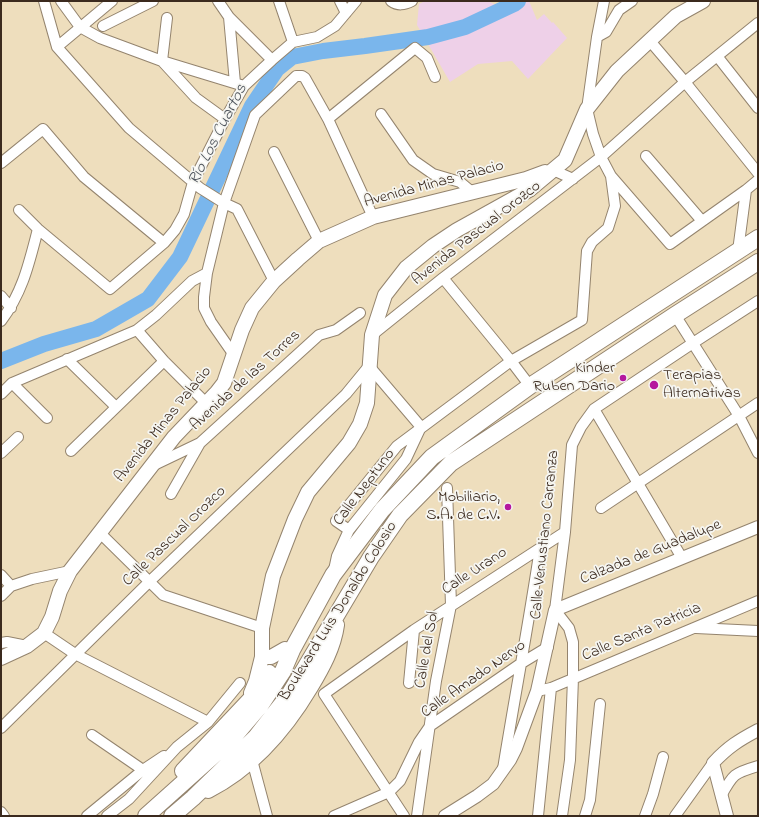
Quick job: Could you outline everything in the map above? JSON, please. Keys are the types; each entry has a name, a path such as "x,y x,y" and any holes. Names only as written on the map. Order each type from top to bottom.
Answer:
{"highway":[{"name":"Boulevard Luis Donaldo Colosio","path":"146,816 231,740 260,706 283,671 299,637 333,575 382,510 432,457 530,386 758,238"},
{"name":"Boulevard Luis Donaldo Colosio","path":"172,816 193,798 256,737 289,695 371,557 400,515 451,463 758,262"},
{"path":"193,798 227,780 252,760 276,736 296,710 319,672 331,647 339,612"},
{"path":"178,787 179,778 184,768 251,699 284,648 299,637"}],"main road":[{"path":"246,703 256,681 262,657 262,628 273,576 295,519 308,492 349,443 360,424 367,403 372,335 385,295 406,268 433,246 457,230 529,190 565,160 587,109 617,71 676,16 703,1"},
{"name":"Avenida Minas Palacio","path":"1,658 27,646 44,633 52,617 60,591 70,571 174,437 217,392 224,382 242,330 252,308 274,282 298,259 319,241 373,217 526,179 554,170"},
{"path":"262,657 272,658 284,648"}],"street":[{"path":"44,1 57,47 129,128 196,185 237,210 274,282"},
{"path":"61,1 80,28 100,38 162,61 239,85"},
{"path":"57,47 112,1"},
{"path":"103,26 153,1"},
{"path":"218,1 229,17 272,60"},
{"path":"279,1 293,42"},
{"path":"340,1 346,13"},
{"path":"19,210 38,229 110,289 164,243 175,230 184,214 239,85 293,42 317,37 335,26 356,1"},
{"path":"391,1 395,5 401,5 412,1"},
{"path":"604,1 597,37 587,109 601,158 611,176 670,244 758,180"},
{"path":"597,37 606,32 619,10 632,1"},
{"path":"229,17 239,85"},
{"path":"167,18 162,61 196,98 225,119"},
{"name":"Avenida Pascual Orozco","path":"372,335 443,278 601,158 685,82 758,23"},
{"path":"650,41 758,172"},
{"path":"328,119 415,48 428,58 435,77"},
{"path":"717,56 758,108"},
{"path":"234,355 210,322 204,308 207,273 221,201 255,115 296,76 302,76 305,78 328,119 373,217"},
{"path":"380,114 414,160 433,174 460,182 472,192"},
{"path":"1,163 43,129 84,176 164,243"},
{"path":"274,152 319,241"},
{"path":"646,156 702,221"},
{"path":"554,170 573,179"},
{"path":"349,530 336,521 397,446 511,361 582,320 587,251 592,242 608,228 615,206 611,176"},
{"path":"738,251 746,190"},
{"path":"1,321 11,308 25,278 38,229"},
{"path":"1,394 12,382 137,330 192,282 207,273"},
{"path":"443,278 530,386"},
{"path":"1,296 11,308"},
{"path":"682,558 594,409 758,301"},
{"name":"Avenida de las Torres","path":"150,467 200,443 319,335 336,330 360,313"},
{"path":"675,315 739,416 758,453"},
{"path":"137,330 206,403"},
{"path":"67,359 116,407"},
{"path":"71,451 164,360"},
{"path":"369,366 421,427"},
{"name":"Calle Pascual Orozco","path":"1,728 149,582 346,394 369,366"},
{"path":"12,382 47,418"},
{"path":"601,508 758,403"},
{"name":"Calle Venustiano Carranza","path":"445,816 493,784 503,771 516,748 537,691 555,610 565,532 572,445 581,427 594,409"},
{"name":"Calle Neptuno","path":"333,575 337,556 349,530 406,460 421,427"},
{"path":"1,453 18,437"},
{"path":"170,494 200,443"},
{"name":"Calle del Sol","path":"417,816 436,681 451,605 447,488"},
{"name":"Calzada de Guadalupe","path":"555,610 758,527"},
{"path":"99,532 162,595 262,628"},
{"name":"Calle Urano","path":"389,792 324,694 451,605 565,532"},
{"path":"503,771 540,548"},
{"path":"1,596 11,586 32,579 70,571"},
{"path":"1,575 11,586"},
{"name":"Calle Santa Patricia","path":"537,691 551,688 758,601"},
{"path":"555,610 569,628 573,642 570,760 562,816"},
{"path":"693,628 758,631"},
{"path":"409,683 414,630"},
{"path":"44,633 75,654 208,722"},
{"path":"1,643 7,642 27,646"},
{"name":"Calle Amado Nervo","path":"334,816 389,792 400,781 419,742 430,726 520,664 548,647"},
{"path":"87,816 143,770 208,722 240,683"},
{"path":"538,816 551,688"},
{"path":"585,816 590,800 600,704"},
{"path":"675,816 713,763 725,750 737,741 758,730"},
{"path":"92,735 143,770"},
{"path":"107,816 129,799 177,746"},
{"path":"645,816 653,794 663,757"},
{"path":"252,760 267,816"},
{"path":"713,763 726,816"},
{"path":"721,796 732,777 739,772 758,766"},
{"path":"389,792 404,816"},
{"path":"1,812 4,816"}],"shaded area":[{"path":"425,1 488,1 504,9 521,1 529,1 537,20 544,14 567,38 528,79 512,61 478,64 450,82 417,25 419,4"}],"waterway":[{"name":"Río Los Cuartos","path":"1,361 44,344 96,329 148,299 180,257 252,106 277,69 292,57 323,51 428,37 465,27 518,1"}],"place":[{"name":"Kinder Ruben Dario","path":"623,378"},
{"name":"Terapias Alternativas","path":"654,385"},
{"name":"Mobiliario, S.A. de C.V.","path":"508,507"}]}
